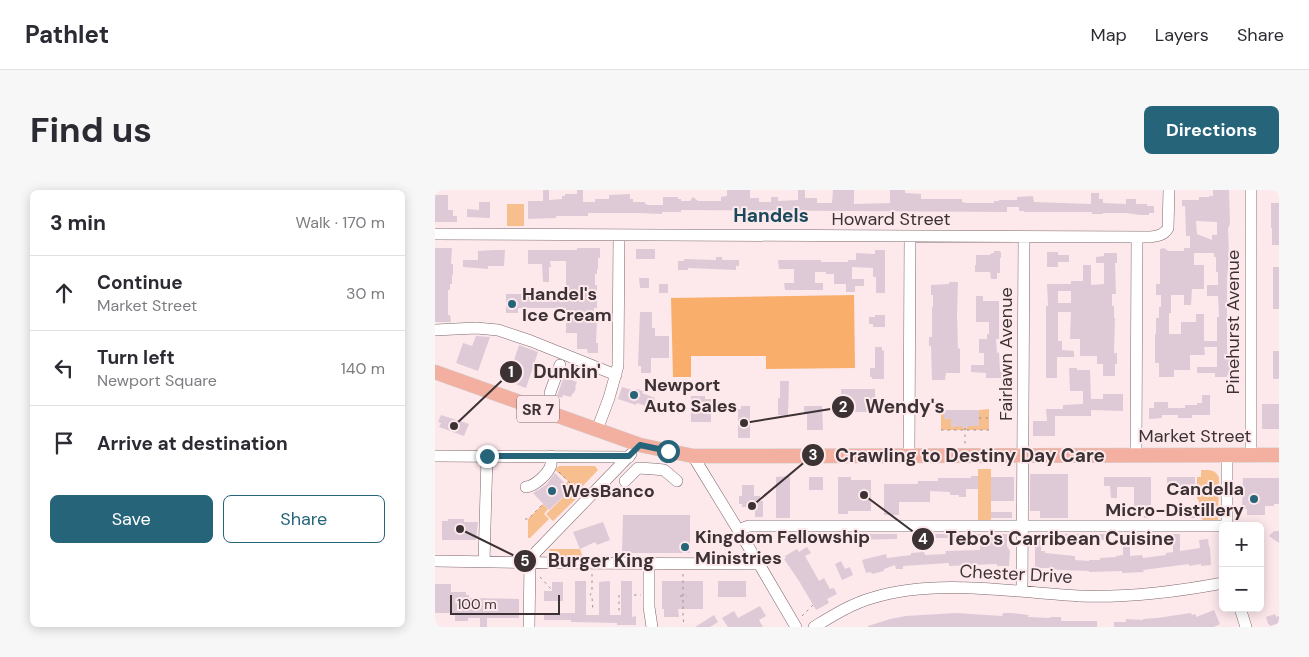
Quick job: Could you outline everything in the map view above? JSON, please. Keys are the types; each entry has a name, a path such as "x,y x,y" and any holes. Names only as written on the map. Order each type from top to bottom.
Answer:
{"main road":[{"name":"Market Street","path":"435,372 640,445 693,456 1279,454"}],"street":[{"name":"Howard Street","path":"435,234 1157,236 1163,234 1169,225 1169,190"},
{"name":"Pinehurst Avenue","path":"1251,190 1251,455"},
{"path":"597,430 618,366 619,235"},
{"path":"909,455 910,236"},
{"name":"Fairlawn Avenue","path":"1022,591 1024,237"},
{"path":"1136,454 1137,237"},
{"path":"435,330 475,328 498,330 616,375"},
{"path":"550,393 560,365"},
{"path":"529,627 530,562 536,552 640,445"},
{"path":"1227,455 1227,522"},
{"path":"435,456 487,456 550,462 629,456"},
{"path":"484,562 487,456"},
{"path":"693,456 759,564 799,622"},
{"path":"525,487 532,486 545,474 550,462"},
{"path":"625,480 638,468 664,470 677,481"},
{"path":"738,530 749,526 1219,526"},
{"path":"546,542 546,551 555,563"},
{"path":"435,561 759,564"},
{"path":"649,563 649,607 652,627"},
{"name":"Chester Drive","path":"814,627 851,606 871,598 912,590 984,588 1080,596 1131,596 1219,584"},
{"path":"1241,612 1246,627"}],"path":[{"path":"979,418 989,418"},
{"path":"965,429 965,455"},
{"path":"941,430 989,430"},
{"path":"550,462 586,500"},
{"path":"565,484 568,481"},
{"path":"525,519 529,519 543,504"},
{"path":"592,563 592,593 590,595 593,597 593,611"},
{"path":"683,563 684,626"},
{"path":"536,572 551,590"},
{"path":"619,595 619,613"},
{"path":"680,596 687,596"},
{"path":"799,622 813,605"}],"shaded area":[{"path":"507,204 524,204 524,226 507,226"},
{"path":"854,295 855,368 766,369 766,356 691,356 691,377 673,377 671,298"},
{"path":"989,409 989,430 941,430 941,410 944,410 944,419 951,419 952,426 968,428 968,426 979,426 979,410"},
{"path":"559,466 595,466 598,470 578,491 581,494 553,521 546,514 571,490 565,484 568,481 555,470"},
{"path":"978,469 991,469 991,521 978,521"},
{"path":"1201,470 1214,472 1219,478 1218,521 1204,521 1201,518 1197,498 1197,477 1201,477"},
{"path":"543,504 548,509 544,514 549,519 528,538 528,519"},
{"path":"549,549 580,549 583,558 556,558"}],"building":[{"path":"543,190 549,190 549,200 562,199 562,196 565,196 565,194 577,194 577,190 583,190 583,202 595,202 595,199 609,199 609,195 630,194 630,199 633,199 633,202 645,202 647,205 663,205 663,197 678,197 681,201 690,201 693,197 698,201 721,201 721,197 727,196 727,190 750,190 750,198 759,198 759,202 771,202 771,197 778,197 778,201 798,200 798,190 805,190 805,198 817,198 817,203 832,203 833,190 854,190 854,204 890,203 890,190 905,190 905,193 921,194 921,199 962,199 962,202 967,203 994,203 994,201 999,200 1017,200 1017,197 1033,196 1034,202 1091,204 1091,193 1099,193 1099,199 1103,199 1103,203 1126,204 1126,199 1136,199 1136,204 1154,206 1154,213 1140,215 1126,213 1092,214 1092,212 1024,212 1019,211 1019,207 1007,207 1007,212 681,210 681,212 662,212 662,214 588,213 588,216 556,216 556,218 528,219 528,201 543,201"},
{"path":"1213,190 1229,190 1227,353 1229,353 1230,375 1227,375 1227,377 1215,377 1215,373 1197,373 1197,367 1217,367 1217,347 1204,347 1205,355 1190,355 1190,370 1174,370 1174,377 1159,377 1159,363 1155,363 1155,334 1156,318 1159,318 1159,307 1161,307 1161,295 1156,295 1156,284 1160,284 1160,249 1184,251 1184,248 1190,248 1190,236 1186,236 1185,206 1182,206 1182,200 1199,200 1199,197 1213,196","holes":["1196,221 1217,222 1217,235 1212,235 1212,240 1197,234","1194,253 1214,253 1214,257 1216,257 1218,285 1207,285 1207,296 1218,296 1217,341 1204,341 1204,314 1196,314 1196,322 1181,322 1181,334 1169,334 1171,295 1184,295 1184,305 1191,305 1192,289 1204,289 1204,265 1194,265"]},
{"path":"435,195 448,195 448,210 453,210 453,216 457,216 457,222 435,222"},
{"path":"479,202 490,202 490,218 467,217 467,209 479,210"},
{"path":"1271,203 1279,203 1279,245 1272,245"},
{"path":"435,248 452,248 451,264 453,264 453,275 450,290 448,290 448,315 450,315 451,322 435,322"},
{"path":"577,248 600,248 598,269 597,274 595,274 597,308 594,308 594,320 597,320 596,343 598,343 598,353 588,353 587,349 577,349 577,333 566,333 566,308 518,308 518,313 506,313 506,294 566,294 566,261 550,261 549,282 543,282 542,264 528,264 528,250 577,250"},
{"path":"636,249 655,249 655,259 636,259"},
{"path":"505,250 504,266 488,266 488,269 463,267 463,260 478,260 478,251"},
{"path":"875,250 885,250 885,293 876,293 876,277 873,277 873,268 852,267 852,279 864,279 864,286 855,286 855,292 846,292 846,284 834,284 834,274 826,274 826,272 815,272 815,283 823,283 823,290 785,290 784,283 794,283 794,269 779,269 778,260 848,262 848,260 856,260 856,253 875,254"},
{"path":"994,251 1000,251 1001,253 1000,273 997,273 997,279 991,279 990,272 975,272 976,255 990,255"},
{"path":"1047,252 1069,255 1069,262 1058,262 1058,267 1047,267"},
{"path":"1104,253 1117,253 1117,263 1115,263 1116,294 1112,294 1115,318 1114,353 1117,353 1115,376 1103,376 1103,364 1097,364 1097,356 1080,356 1080,339 1070,339 1071,312 1058,312 1058,341 1062,341 1062,350 1074,351 1074,357 1057,357 1057,378 1046,378 1047,284 1071,284 1071,281 1083,281 1083,265 1091,265 1091,285 1104,284 1104,263 1096,263 1096,257 1104,256","holes":["1058,291 1071,291 1071,303 1058,303"]},
{"path":"716,257 722,257 722,260 739,260 739,266 736,266 736,270 688,268 688,270 678,270 678,261 684,261 684,259 716,260"},
{"path":"1273,267 1279,267 1279,309 1273,309"},
{"path":"639,278 649,278 649,288 640,288"},
{"path":"949,282 958,282 957,315 960,373 946,373 945,380 932,380 931,346 929,346 929,337 932,337 933,307 931,285 949,284"},
{"path":"659,284 668,284 668,293 659,293"},
{"path":"976,296 983,296 983,301 999,301 999,339 996,339 1000,372 1004,372 1004,378 986,378 986,373 971,372 971,365 984,365 984,353 979,353 979,339 987,339 987,334 989,334 989,322 976,322"},
{"path":"640,312 652,312 652,328 655,328 655,336 669,336 669,358 651,358 651,373 641,373 641,366 638,366"},
{"path":"875,315 885,315 885,327 873,327 873,324 869,324 869,317 875,317"},
{"path":"476,336 490,337 478,371 456,363 463,343 472,346"},
{"path":"519,345 538,352 526,388 507,381"},
{"path":"875,347 882,347 882,351 884,350 884,379 872,379 870,377 870,368 875,368"},
{"path":"1273,351 1279,351 1279,379 1273,378"},
{"path":"1069,368 1090,370 1091,399 1103,399 1103,394 1123,394 1123,411 1091,410 1091,416 1055,416 1055,436 1033,436 1033,421 1047,421 1046,409 1063,409 1063,405 1083,404 1083,391 1070,391"},
{"path":"565,374 570,376 569,379 577,382 571,397 563,395 562,398 557,396"},
{"path":"780,381 789,381 788,416 778,415"},
{"name":"Newport Auto Sales","path":"622,387 643,391 642,393 655,398 652,408 618,399"},
{"path":"841,389 875,389 875,412 841,412"},
{"path":"1202,395 1210,395 1210,415 1192,415 1192,418 1178,418 1178,415 1162,415 1162,418 1149,419 1149,408 1154,408 1154,402 1168,402 1168,408 1185,408 1185,405 1202,403"},
{"path":"691,396 705,396 705,399 711,399 711,422 691,422"},
{"path":"1262,404 1279,404 1279,429 1262,429"},
{"path":"741,406 750,406 750,438 738,438 738,409 741,409"},
{"path":"804,406 822,406 823,430 807,430 807,414 804,414"},
{"path":"944,410 979,410 979,426 968,426 968,428 962,428 962,426 951,427 951,419 944,419"},
{"path":"441,415 469,424 464,436 439,427 441,423 438,422"},
{"name":"WesBanco","path":"555,473 571,490 549,510 533,493 546,485"},
{"path":"1030,474 1068,474 1068,518 1040,518 1040,511 1030,511"},
{"path":"790,476 790,518 776,518 776,477"},
{"path":"971,476 978,476 978,489 966,489 966,497 950,495 950,492 930,491 930,502 899,502 899,515 884,515 884,484 918,484 918,481 938,481 938,478 971,478"},
{"path":"809,477 823,477 823,490 809,490"},
{"path":"838,477 851,477 851,480 871,480 871,511 848,511 848,514 838,514"},
{"path":"991,477 1014,477 1014,501 991,501"},
{"path":"1104,477 1151,477 1151,518 1144,518 1144,508 1134,508 1134,487 1117,487 1117,498 1111,498 1110,486 1104,486"},
{"path":"1167,477 1195,477 1195,495 1186,494 1186,487 1167,487"},
{"name":"Candella Micro-Distillery","path":"1243,478 1279,478 1279,504 1265,506 1265,515 1247,515 1247,509 1242,509"},
{"path":"742,485 754,485 754,496 760,496 760,501 763,501 763,517 755,517 755,507 742,507 742,504 739,504 739,496 742,496"},
{"path":"1184,509 1198,510 1198,517 1184,518"},
{"path":"991,512 1012,512 1012,518 991,518"},
{"path":"623,515 690,515 690,553 622,553"},
{"path":"448,519 464,519 464,522 478,522 476,540 442,540 442,521 448,521"},
{"path":"603,522 610,540 597,545 595,542 580,549 573,532"},
{"path":"1274,531 1279,531 1279,543 1269,536"},
{"path":"850,534 897,534 897,539 850,540"},
{"path":"911,534 1007,534 1007,546 1010,551 1009,566 997,566 997,564 949,566 949,563 903,566 903,569 896,569 895,565 884,569 884,571 872,574 871,572 866,573 862,560 886,554 887,558 911,555 911,553 924,552 925,555 946,554 945,551 980,550 980,538 911,538"},
{"path":"1051,534 1108,534 1108,540 1051,539"},
{"path":"1123,534 1130,534 1130,556 1142,555 1143,558 1166,555 1166,553 1173,552 1173,534 1180,534 1180,551 1200,548 1199,540 1208,539 1211,565 1189,566 1189,564 1143,570 1144,572 1122,573 1122,571 1089,572 1035,568 1035,537 1042,538 1041,551 1045,551 1045,553 1075,556 1075,560 1089,561 1123,555"},
{"path":"807,547 811,553 805,556 819,581 824,578 830,589 834,588 837,594 827,599 829,603 816,610 784,559 786,558 785,556 797,549 799,552"},
{"path":"841,561 845,569 850,567 853,575 842,580 835,564"},
{"path":"575,581 586,581 586,615 599,615 599,582 610,581 610,615 621,615 621,581 632,581 632,617 636,616 636,625 544,620 544,613 575,613"},
{"path":"662,581 703,581 703,609 678,609 679,617 664,617 664,609 662,609"},
{"path":"718,581 746,581 746,597 718,597"},
{"path":"552,582 563,582 563,601 544,601 544,591 552,591"},
{"path":"435,584 451,584 451,592 466,592 469,598 519,599 519,618 487,618 487,627 480,627 480,618 468,618 468,621 455,621 455,613 435,613"},
{"path":"760,606 766,616 759,620 763,627 728,627 722,618 734,611 738,618"},
{"path":"1214,610 1220,624 1214,627 1114,627 1114,622 1126,622 1126,619 1143,620 1191,613 1192,615 1196,614 1196,617"},
{"path":"955,613 1002,616 1003,613 1012,613 1029,615 1028,617 1061,617 1061,621 1097,621 1097,627 868,627 890,619 906,616"},
{"path":"1275,614 1276,617 1279,616 1279,623 1270,626 1266,617"},
{"path":"714,615 718,622 710,627 695,627"}],"place":[{"name":"Handel's Ice Cream","path":"512,304"},
{"name":"Newport Auto Sales","path":"634,395"},
{"name":"Wendy's","path":"744,423"},
{"name":"Dunkin'","path":"454,426"},
{"name":"WesBanco","path":"552,491"},
{"name":"Tebo's Carribean Cuisine","path":"864,495"},
{"name":"Candella Micro-Distillery","path":"1254,499"},
{"name":"Crawling to Destiny Day Care","path":"752,506"},
{"name":"Burger King","path":"460,529"},
{"name":"Kingdom Fellowship Ministries","path":"685,547"}],"district":[{"name":"Handels","path":"771,215"}],"route":[{"path":"487,456 629,456 640,445 668,451"}]}
